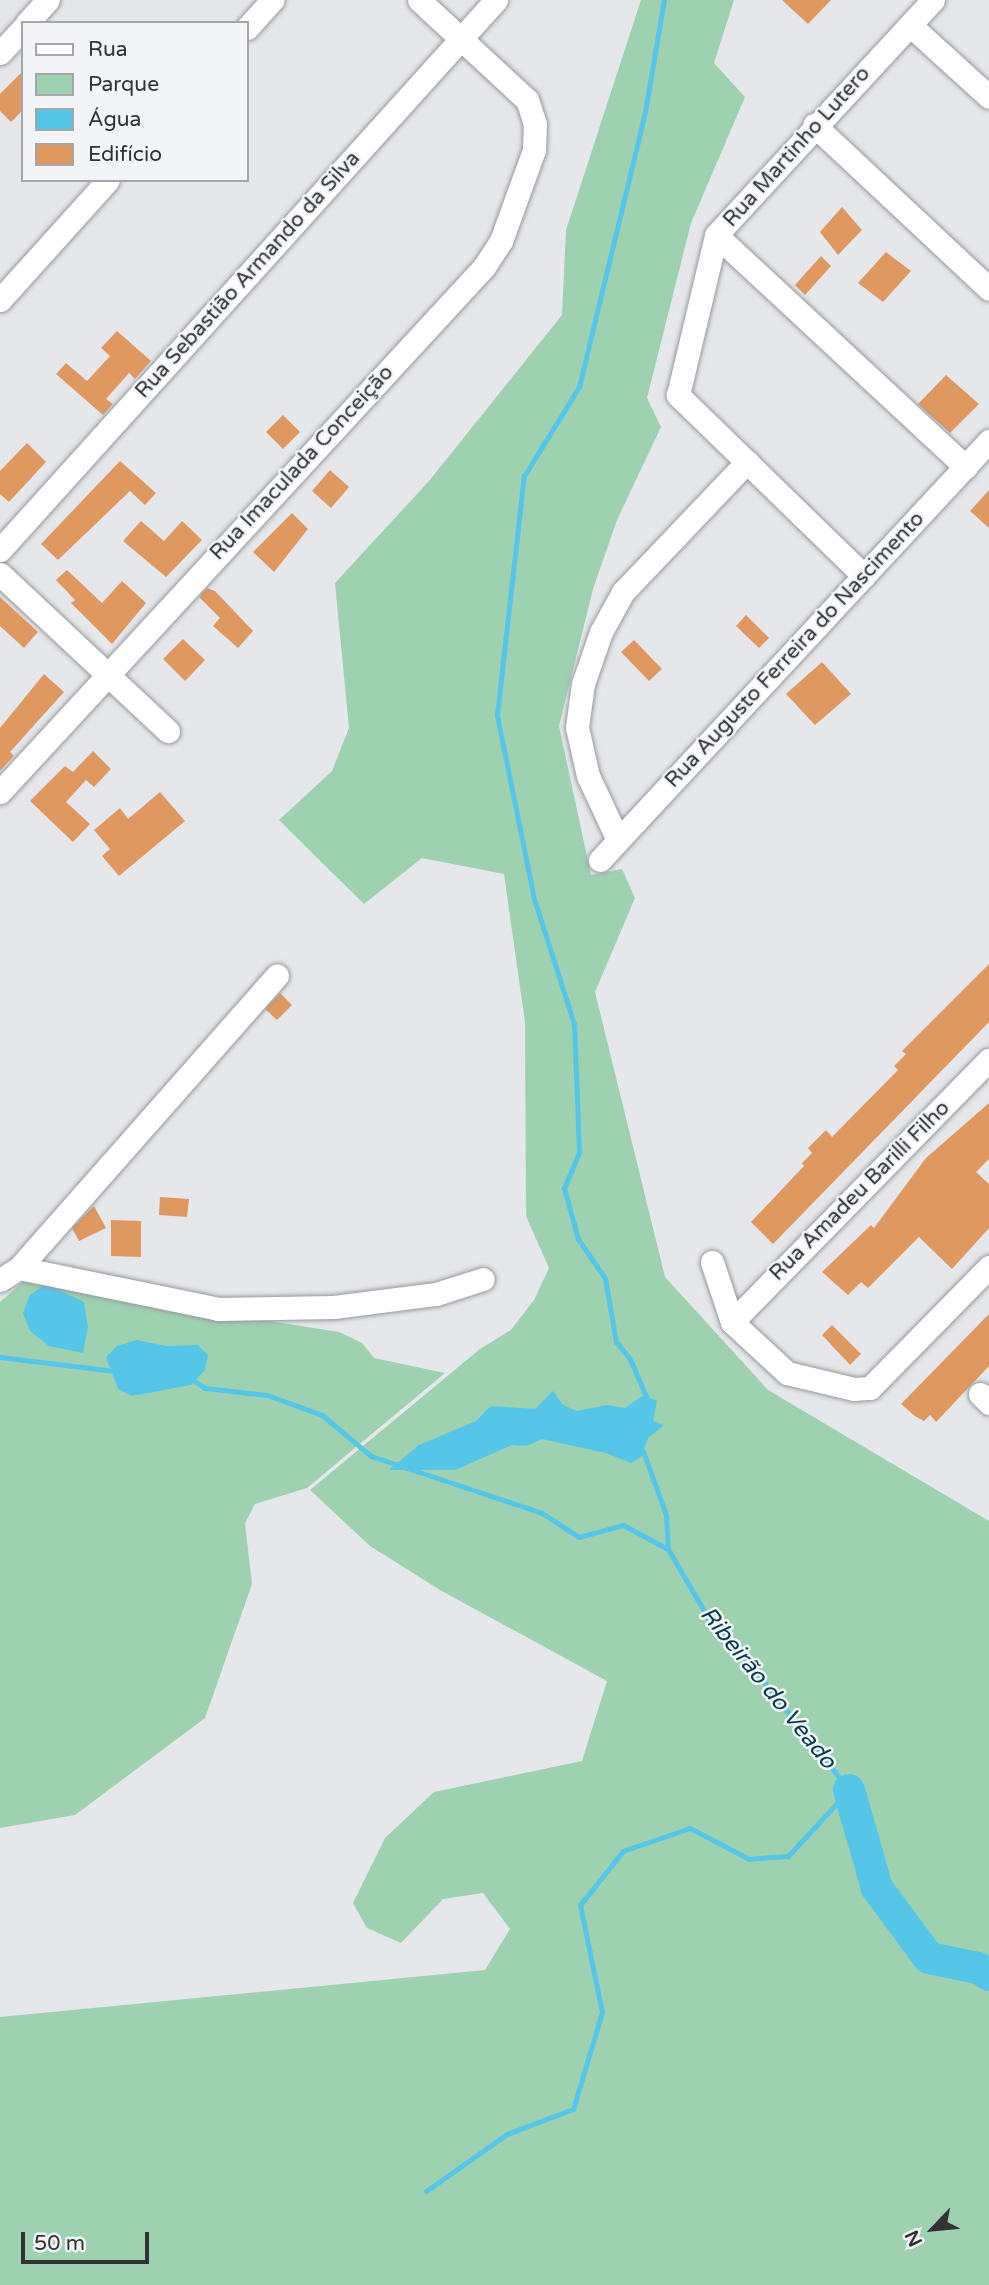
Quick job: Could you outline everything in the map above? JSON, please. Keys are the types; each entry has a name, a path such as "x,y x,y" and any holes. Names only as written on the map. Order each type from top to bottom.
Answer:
{"street":[{"path":"29,21 48,0"},
{"path":"248,27 272,0"},
{"path":"419,0 461,38"},
{"name":"Rua Sebastião Armando da Silva","path":"0,550 496,0"},
{"name":"Rua Martinho Lutero","path":"747,462 678,395 716,235 814,125 933,0"},
{"path":"910,25 989,97"},
{"path":"0,53 21,30"},
{"name":"Rua Imaculada Conceição","path":"0,792 484,267 501,240 534,150 535,124 527,100 461,38"},
{"path":"814,125 989,289"},
{"path":"0,300 106,182"},
{"path":"716,235 966,467"},
{"name":"Rua Augusto Ferreira do Nascimento","path":"600,860 989,441"},
{"path":"618,840 588,776 577,727 583,684 601,632 623,592 747,462 864,576"},
{"path":"0,574 168,731"},
{"path":"10,1274 277,975"},
{"name":"Rua Amadeu Barilli Filho","path":"732,1322 989,1060"},
{"path":"712,1262 732,1322 786,1373 853,1389 870,1388 989,1267"},
{"path":"10,1274 218,1309 345,1306 436,1294 483,1279"}],"green space":[{"path":"641,0 734,0 714,63 745,97 691,223 647,398 661,427 617,520 593,589 559,726 591,875 622,869 635,898 595,992 665,1277 768,1390 989,1521 989,2285 0,2285 0,2017 485,1970 510,1929 483,1893 443,1899 401,1943 367,1928 353,1903 385,1838 434,1792 582,1761 607,1681 440,1590 370,1546 310,1490 480,1349 511,1330 534,1300 549,1268 526,1216 525,1022 504,874 422,858 364,904 279,820 332,771 349,728 335,583 429,481 562,315 566,230"},
{"path":"23,1282 339,1332 362,1343 374,1358 445,1373 307,1488 255,1504 245,1523 252,1584 205,1718 75,1815 0,1828 0,1302"}],"water":[{"path":"46,1284 84,1302 88,1327 83,1353 49,1346 30,1331 23,1313 30,1295"},
{"path":"137,1340 166,1346 198,1345 208,1355 205,1370 191,1385 132,1396 118,1389 106,1357 117,1346"},
{"path":"553,1391 563,1405 577,1411 607,1405 625,1408 644,1395 657,1401 653,1421 664,1425 648,1438 642,1456 631,1463 606,1453 542,1439 527,1446 512,1445 455,1470 389,1470 419,1445 476,1421 491,1406 535,1409"}],"building":[{"path":"782,0 831,0 808,24"},
{"path":"21,73 21,112 11,122 0,111 0,94"},
{"path":"842,207 862,230 838,255 820,232"},
{"path":"886,252 911,271 883,302 858,283"},
{"path":"821,256 831,266 805,295 795,285"},
{"path":"117,331 151,361 135,379 129,373 106,399 113,404 103,415 56,374 66,363 87,381 110,356 101,348"},
{"path":"946,375 979,404 950,433 918,404"},
{"path":"283,415 300,432 283,449 266,432"},
{"path":"27,443 46,462 9,502 0,494 0,471"},
{"path":"120,461 156,493 145,505 130,491 58,560 41,544"},
{"path":"330,470 349,487 331,508 312,491"},
{"path":"989,490 989,528 970,511"},
{"path":"292,513 308,529 274,572 253,552"},
{"path":"141,521 164,541 182,521 202,540 166,577 123,541"},
{"path":"67,570 102,603 122,581 146,603 112,644 71,603 75,600 56,580"},
{"path":"207,588 215,591 253,631 238,648 213,626 220,618 199,597"},
{"path":"0,597 38,632 24,648 0,626"},
{"path":"746,615 769,638 759,648 736,626"},
{"path":"183,639 205,660 185,681 163,659"},
{"path":"634,640 662,669 649,681 621,652"},
{"path":"822,662 851,694 815,725 786,694"},
{"path":"44,674 64,692 10,752 14,756 0,771 0,728"},
{"path":"93,751 111,769 94,787 86,780 66,802 90,824 73,842 30,801 65,766 73,772"},
{"path":"160,792 185,821 119,876 102,856 110,849 94,830 120,808 128,819"},
{"path":"989,964 989,1022 773,1244 751,1222 804,1166 802,1163 812,1153 808,1148 826,1130 832,1137 898,1070 894,1066 906,1054 902,1051"},
{"path":"280,993 292,1005 277,1020 265,1009"},
{"path":"989,1103 989,1159 976,1172 989,1184 989,1228 952,1269 919,1237 868,1288 861,1282 848,1295 822,1272 871,1225 874,1228 926,1158"},
{"path":"160,1197 189,1199 187,1217 159,1215"},
{"path":"94,1206 106,1228 79,1241 72,1228"},
{"path":"111,1220 141,1221 141,1257 111,1256"},
{"path":"989,1314 989,1366 936,1422 930,1415 924,1421 915,1416 901,1404"},
{"path":"832,1325 861,1354 850,1365 822,1335"}],"waterway":[{"path":"649,1403 630,1359 616,1342 605,1278 578,1239 564,1188 579,1152 574,1024 534,899 497,715 524,476 579,387 645,112 664,0"},
{"name":"Ribeirão do Veado","path":"0,1357 114,1371"},
{"name":"Ribeirão do Veado","path":"190,1378 205,1388 267,1395 322,1415 371,1456 542,1513 579,1537 623,1525 668,1549 711,1623 752,1667 849,1790 788,1856 749,1859 690,1828 623,1851 580,1905 602,2012 573,2109 507,2134 426,2191"},
{"path":"643,1451 666,1515 668,1549"},
{"name":"Ribeirão do Veado","path":"849,1790 877,1888 929,1958 978,1968 989,1975"}]}
